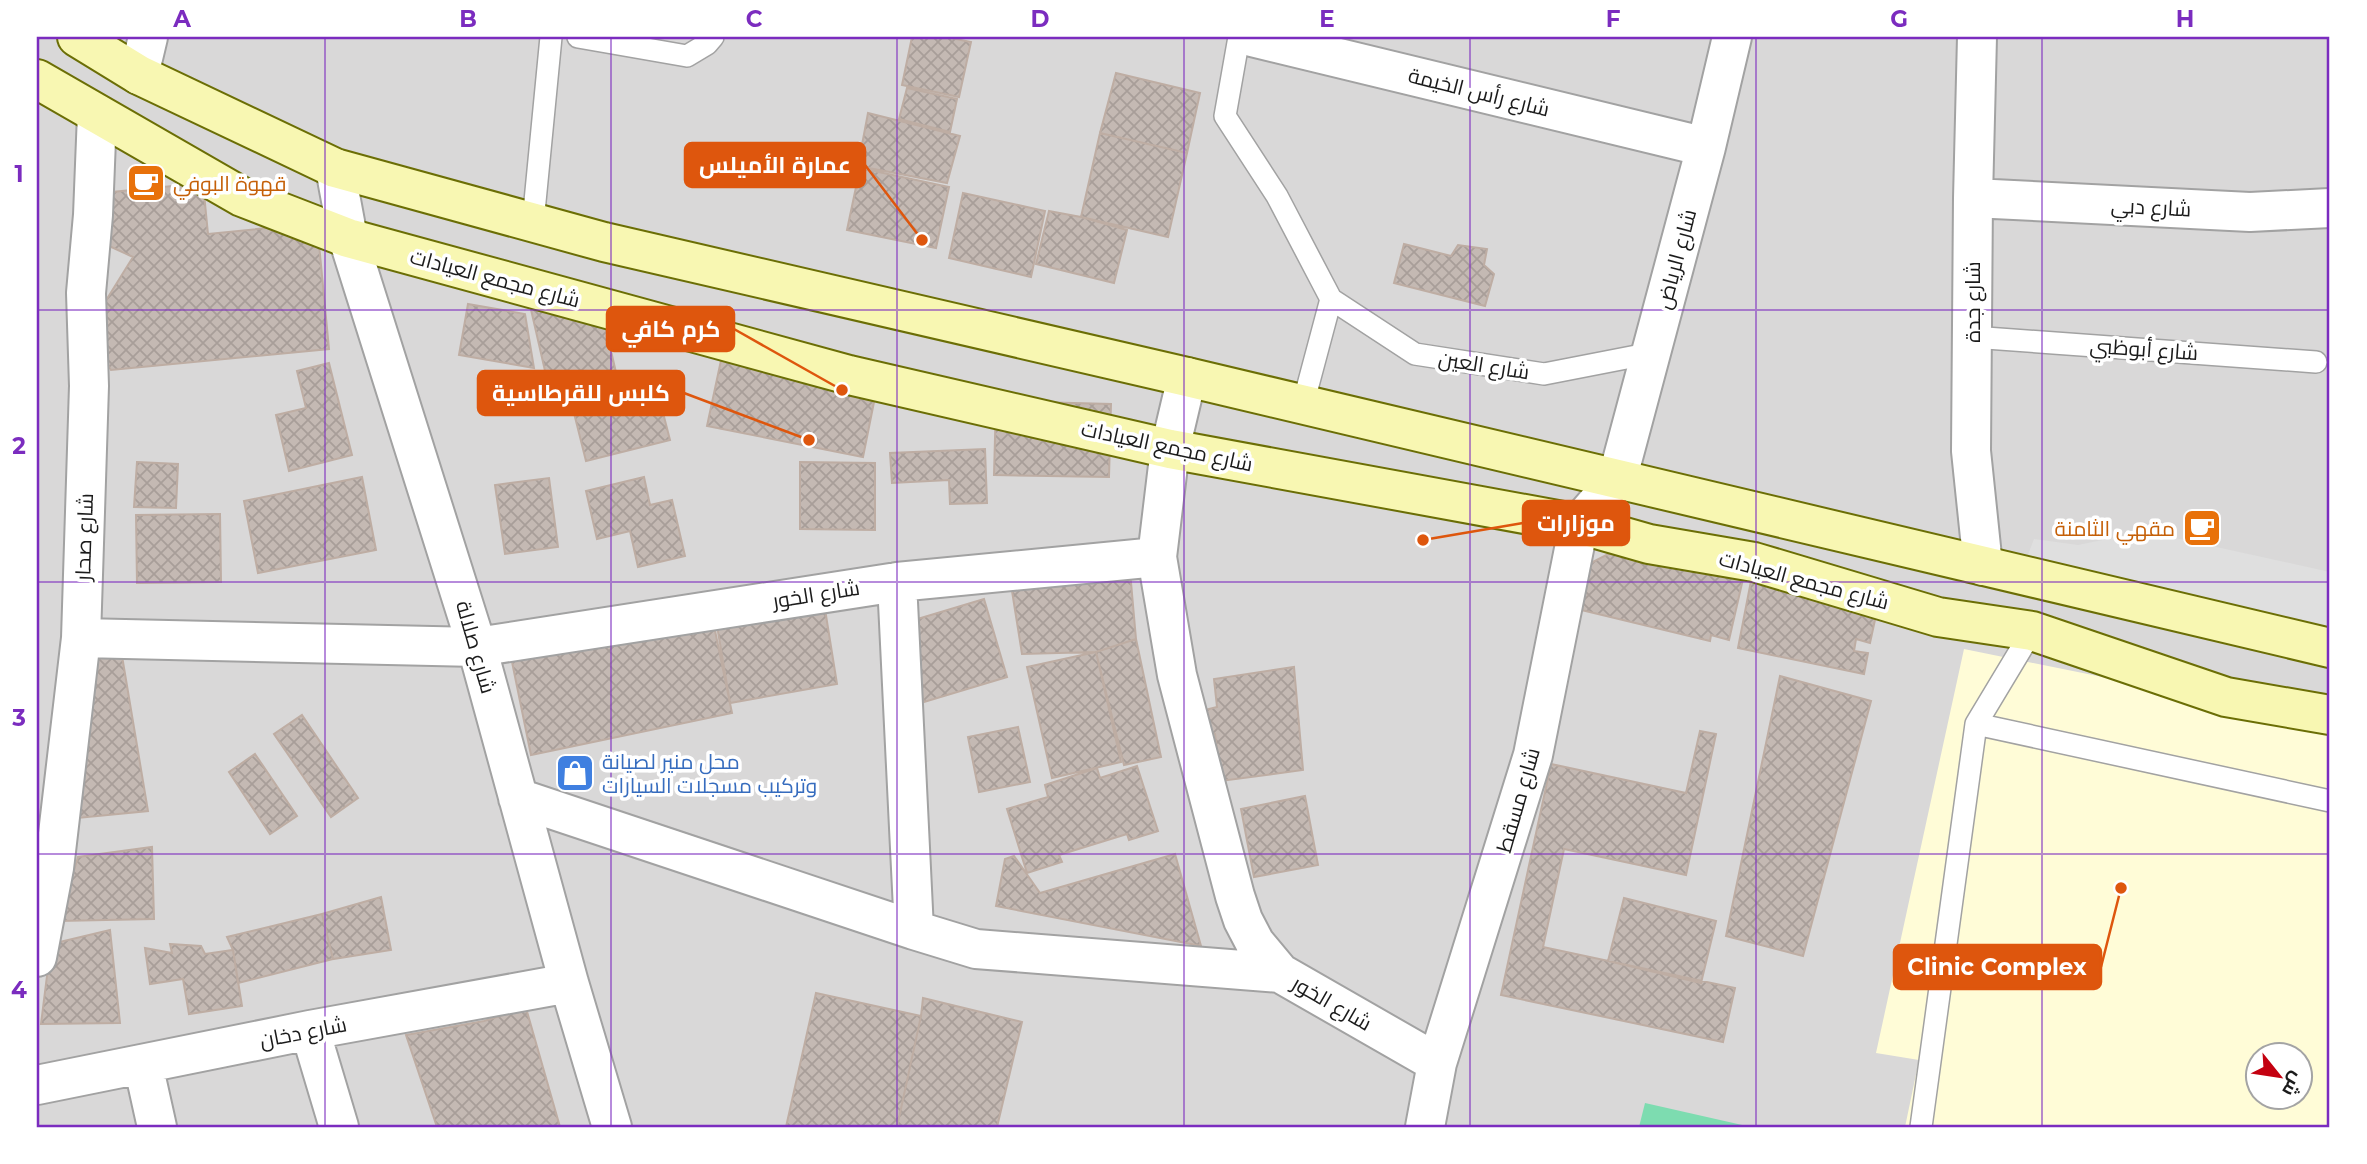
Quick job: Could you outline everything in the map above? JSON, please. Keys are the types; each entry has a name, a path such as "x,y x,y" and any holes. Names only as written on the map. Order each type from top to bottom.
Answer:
{"main road":[{"path":"77,37 139,75 335,168 604,242 1303,404 2330,648"},
{"name":"شارع مجمع العيادات","path":"37,79 242,197 348,238 849,374 1170,449 1579,524 1649,544 1754,562 1938,617 2032,631 2227,697 2330,715"}],"street":[{"path":"139,75 148,37"},
{"name":"شارع رأس الخيمة","path":"1252,37 1706,147"},
{"name":"شارع الرياض","path":"1617,480 1706,147 1732,37"},
{"name":"شارع جدة","path":"1977,37 1971,450 1983,566"},
{"name":"شارع صحار","path":"37,957 54,868 81,638 89,386 86,293 93,215 97,114"},
{"name":"شارع صلالة","path":"335,168 348,238 477,647 569,983 612,1127"},
{"name":"شارع دبي","path":"1973,198 2250,212 2330,208"},
{"name":"شارع الخور","path":"1187,377 1170,449 1157,557 1177,675 1243,920 1255,943 1280,973 1437,1063"},
{"name":"شارع مسقط","path":"1425,1127 1437,1063 1533,755 1579,524 1617,480"},
{"name":"شارع الخور","path":"81,638 477,647 897,582 1157,557"},
{"path":"897,582 914,930"},
{"path":"518,798 976,949 1280,973"},
{"name":"شارع دخان","path":"37,1085 569,983"},
{"path":"310,1031 339,1127"},
{"path":"143,1064 158,1127"}],"lane":[{"path":"533,222 551,37"},
{"path":"578,37 687,56 707,44 713,37"},
{"path":"1238,37 1225,116 1277,197 1331,299 1303,404"},
{"name":"شارع العين","path":"1331,299 1415,354 1544,374 1652,353"},
{"name":"شارع أبوظبي","path":"1972,337 2316,362"},
{"path":"1921,1127 1976,723 2032,631"},
{"path":"1976,723 2330,801"}],"shaded area":[{"path":"37,37 2330,37 2330,1127 37,1127"},
{"path":"2157,534 2330,572 2330,640 2021,573 2034,539 2078,545 2117,537"},
{"path":"1964,649 2330,723 2330,1127 1905,1127 1919,1060 1876,1053"}],"green space":[{"path":"1645,1103 1751,1127 1639,1127"}],"building":[{"path":"912,37 946,37 971,42 959,97 902,85"},
{"path":"1116,73 1200,93 1187,153 1100,133"},
{"path":"907,88 957,99 950,132 899,119"},
{"path":"868,113 960,136 947,183 858,166"},
{"path":"1100,133 1187,153 1168,237 1081,217"},
{"path":"860,168 949,187 936,248 847,230"},
{"path":"203,183 208,234 317,223 329,349 111,370 87,331 133,257 107,245 102,193"},
{"path":"963,193 1045,211 1031,277 949,258"},
{"path":"1049,211 1127,230 1114,283 1036,264"},
{"path":"1404,244 1451,256 1458,245 1487,249 1484,265 1494,274 1485,306 1394,283"},
{"path":"527,292 598,295 618,381 551,397"},
{"path":"468,304 525,314 534,368 459,355"},
{"path":"723,351 878,382 863,457 707,426"},
{"path":"329,363 352,455 289,471 276,415 306,408 297,371"},
{"path":"626,388 631,412 661,405 670,440 586,461 571,401"},
{"path":"996,401 1111,404 1109,477 994,475"},
{"path":"985,449 987,503 950,504 949,480 892,483 890,453"},
{"path":"137,462 178,464 176,508 134,507"},
{"path":"800,462 875,463 875,530 800,529"},
{"path":"362,477 376,550 258,573 244,501"},
{"path":"644,477 650,505 672,500 685,556 638,567 630,531 597,539 586,491"},
{"path":"549,478 558,547 505,554 495,485"},
{"path":"220,514 221,582 137,583 136,515"},
{"path":"1616,550 1743,579 1729,640 1711,635 1710,641 1573,608 1583,567"},
{"path":"1130,571 1136,639 1096,652 1022,654 1012,591"},
{"path":"820,578 837,684 730,703 712,596"},
{"path":"1751,581 1878,606 1870,643 1856,639 1854,651 1868,653 1864,674 1738,648"},
{"path":"984,599 1007,677 924,702 901,624"},
{"path":"712,616 732,713 531,755 511,657"},
{"path":"1136,639 1161,757 1124,765 1096,652"},
{"path":"121,650 148,811 78,818 92,661"},
{"path":"1096,652 1121,762 1052,778 1027,667"},
{"path":"1294,667 1303,770 1221,781 1215,734 1208,732 1205,710 1217,707 1214,679"},
{"path":"1780,676 1871,701 1803,956 1726,936"},
{"path":"302,715 358,798 331,817 274,734"},
{"path":"1018,727 1030,782 979,792 968,737"},
{"path":"1700,731 1716,734 1686,875 1564,849 1543,947 1735,988 1723,1042 1501,995 1551,764 1686,793"},
{"path":"255,754 297,816 270,834 229,772"},
{"path":"1137,766 1158,831 1129,840 1127,834 1059,855 1062,862 1027,873 1007,809 1048,797 1045,785 1097,768 1100,778"},
{"path":"1305,796 1318,865 1254,877 1241,809"},
{"path":"152,847 154,919 59,921 78,857"},
{"path":"1175,854 1201,946 996,906 1005,859 1014,856 1040,893"},
{"path":"381,897 391,950 333,959 322,914"},
{"path":"1624,898 1716,921 1701,983 1608,961"},
{"path":"322,914 333,959 238,983 233,950 227,937"},
{"path":"110,930 120,1023 41,1024 51,944"},
{"path":"170,944 201,946 205,954 233,950 242,1006 189,1014 183,979 150,984 145,948 172,953"},
{"path":"816,993 921,1016 897,1127 786,1127"},
{"path":"923,998 1022,1022 997,1127 897,1127"},
{"path":"526,1008 560,1127 437,1127 406,1035 484,1021"}],"place":[{"name":"قهوة البوفي","path":"146,183"},
{"name":"عمارة الأميلس","path":"922,240"},
{"name":"كرم كافي","path":"842,390"},
{"name":"كلبس للقرطاسية","path":"809,440"},
{"name":"مقهي الثامنة","path":"2202,528"},
{"name":"موزارات","path":"1423,540"},
{"name":"محل منير لصيانة وتركيب مسجلات السيارات","path":"575,773"},
{"name":"Clinic Complex","path":"2121,888"}]}
